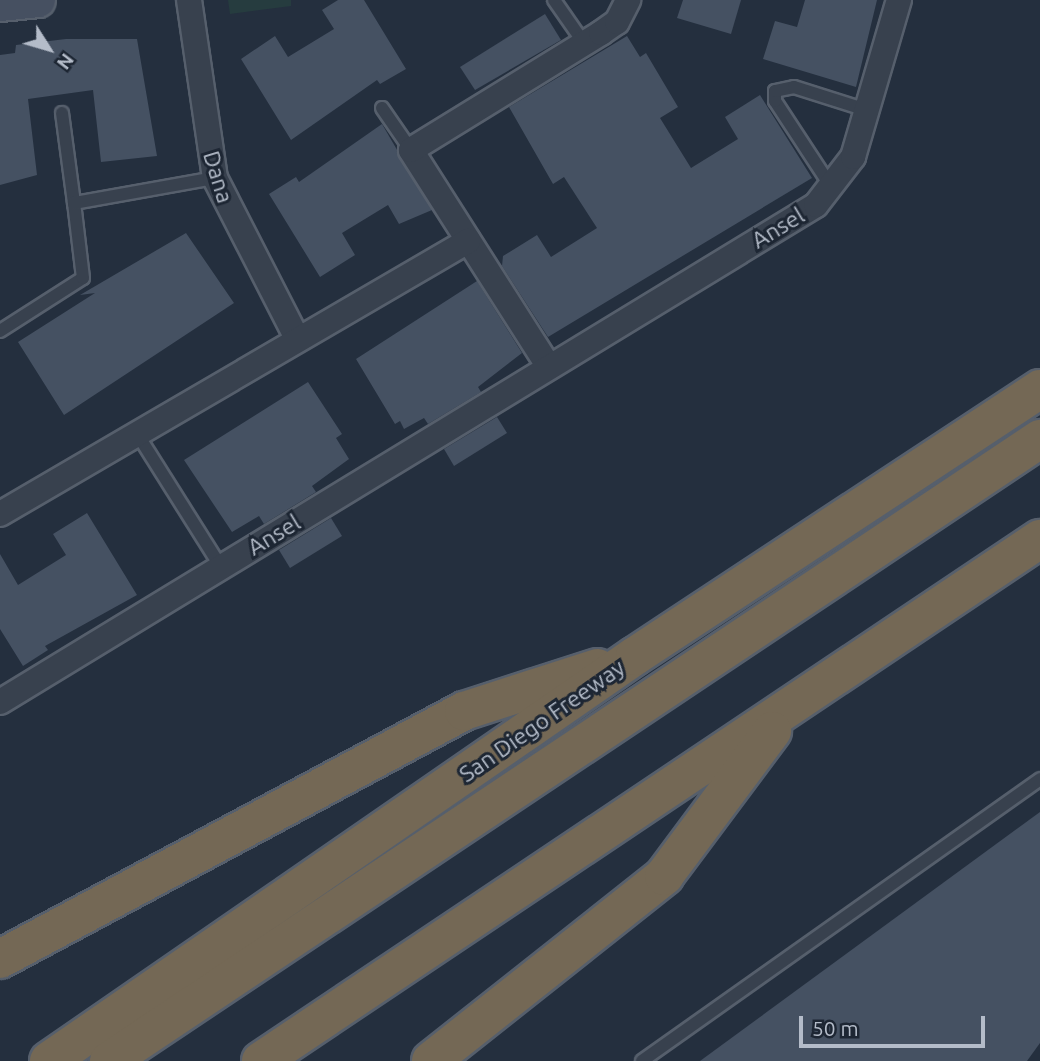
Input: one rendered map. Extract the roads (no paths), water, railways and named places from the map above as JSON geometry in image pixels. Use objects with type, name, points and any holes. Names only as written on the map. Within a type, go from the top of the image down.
[{"type":"highway","name":"San Diego Freeway","points":[[49,1061],[635,656],[1040,388]]},
{"type":"highway","points":[[109,1061],[1040,439]]},
{"type":"highway","points":[[261,1061],[1040,539]]},
{"type":"highway","points":[[0,959],[464,711],[635,656]]},
{"type":"highway","points":[[431,1061],[664,876],[788,709]]},
{"type":"street","points":[[0,5],[38,0]]},
{"type":"street","name":"Dana","points":[[189,0],[215,178],[297,338]]},
{"type":"street","points":[[549,367],[411,150],[617,22],[628,0]]},
{"type":"street","name":"Ansel","points":[[0,702],[549,367],[832,189],[853,157],[899,0]]},
{"type":"street","points":[[0,514],[297,338],[468,241]]},
{"type":"lane","points":[[554,0],[584,43]]},
{"type":"lane","points":[[832,189],[775,101],[775,91],[794,87],[867,110]]},
{"type":"lane","points":[[382,108],[411,150]]},
{"type":"lane","points":[[0,331],[83,278],[62,113]]},
{"type":"lane","points":[[74,203],[215,178]]},
{"type":"lane","points":[[136,432],[221,567]]},
{"type":"lane","points":[[642,1061],[1040,779]]}]
